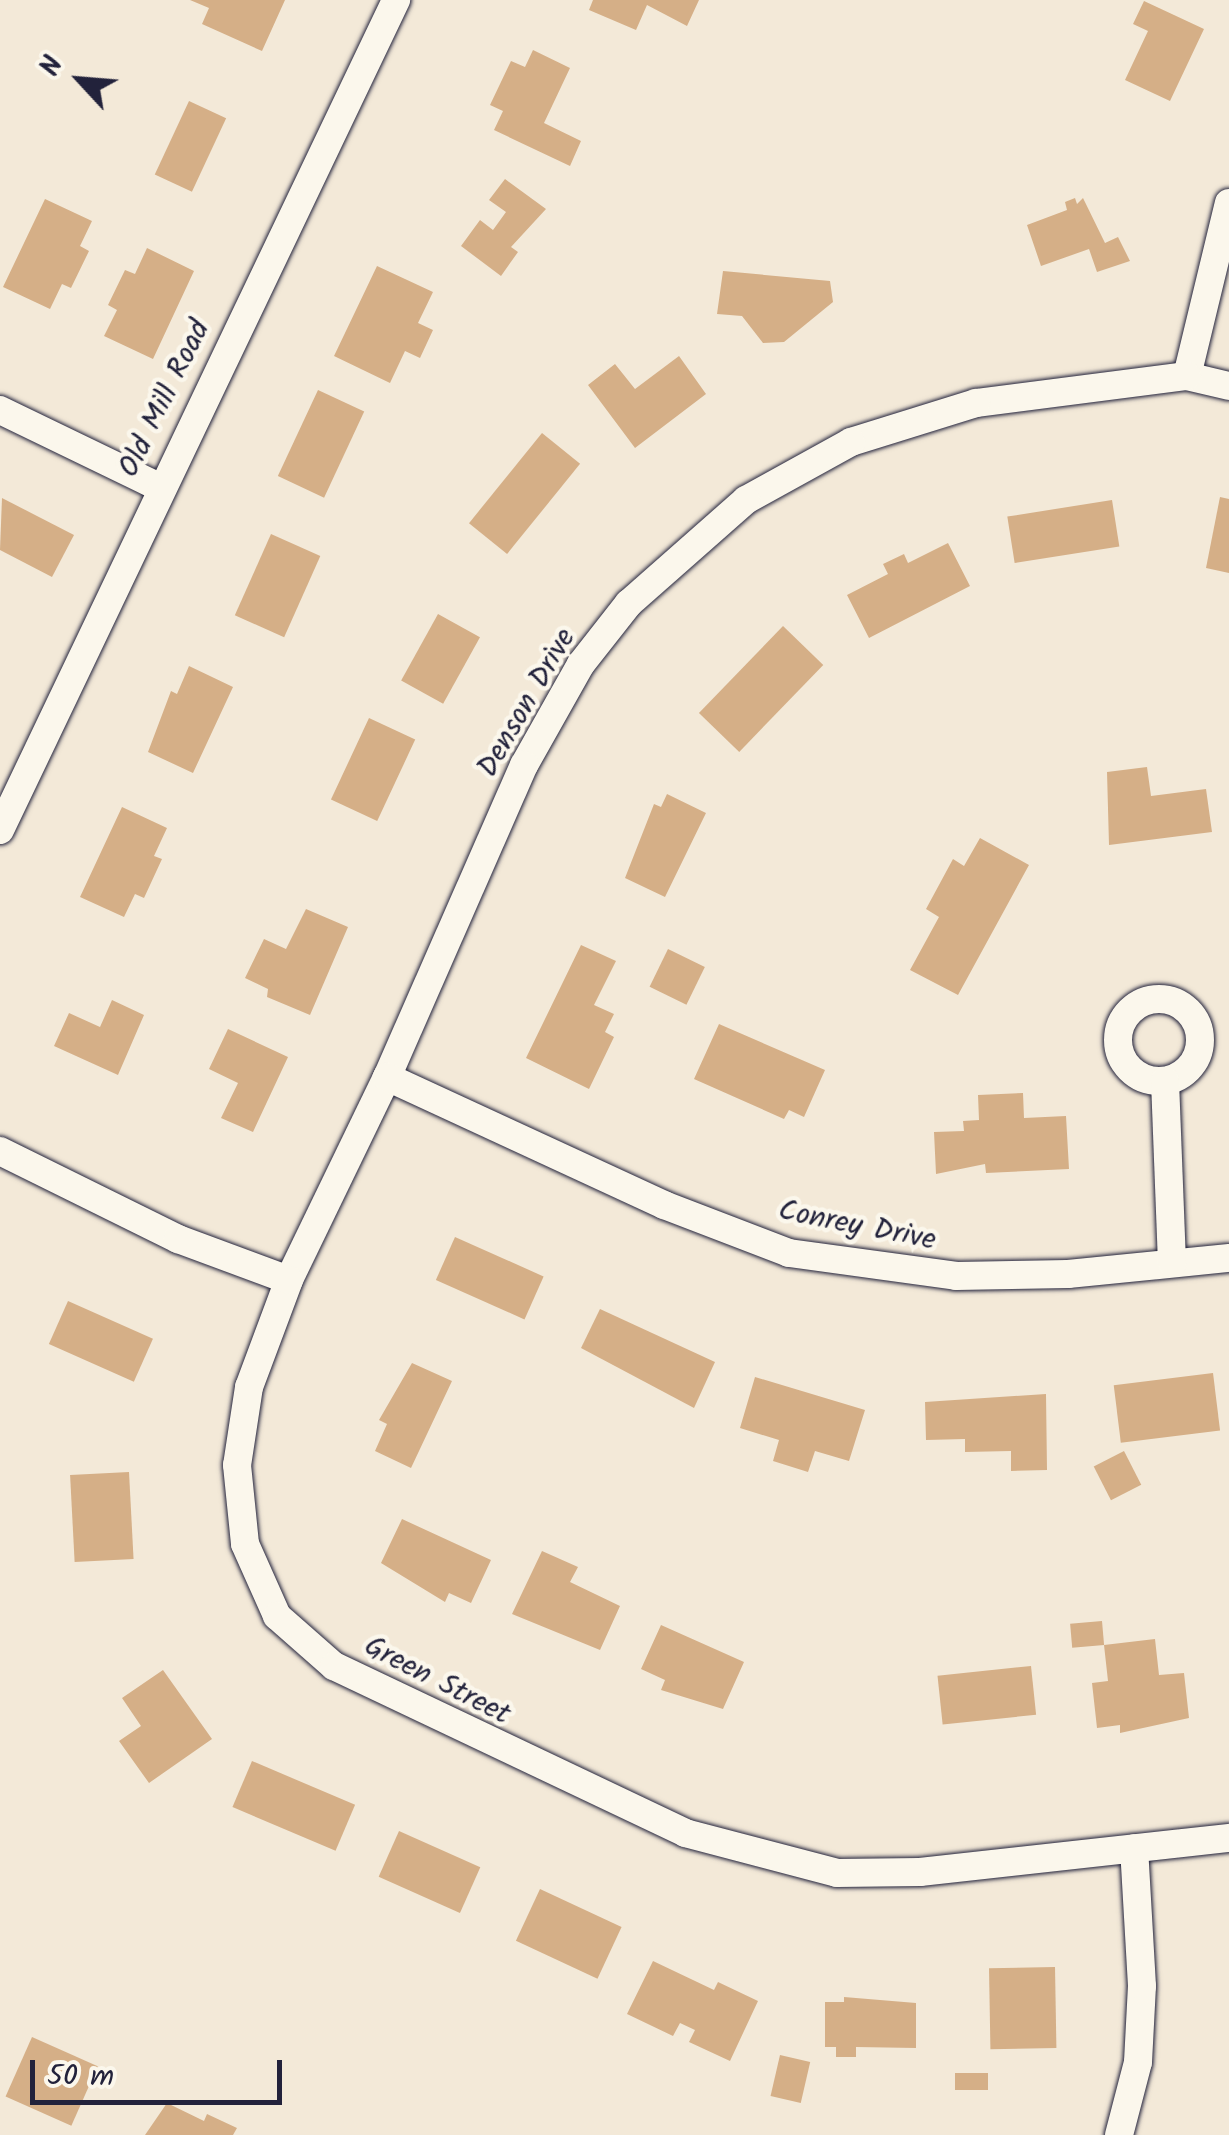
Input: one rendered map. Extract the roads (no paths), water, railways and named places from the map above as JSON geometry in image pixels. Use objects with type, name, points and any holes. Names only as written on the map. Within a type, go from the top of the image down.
[{"type":"street","name":"Old Mill Road","points":[[0,830],[159,486],[396,0]]},
{"type":"street","points":[[1187,376],[1229,203]]},
{"type":"street","name":"Denson Drive","points":[[288,1280],[388,1077],[552,714],[581,664],[629,603],[686,548],[746,500],[851,442],[931,414],[1187,376],[1229,386]]},
{"type":"street","points":[[0,410],[159,486]]},
{"type":"street","name":"Conrey Drive","points":[[388,1077],[664,1205],[789,1252],[956,1276],[1229,1258]]},
{"type":"street","points":[[1165,1081],[1172,1263]]},
{"type":"street","points":[[0,1151],[178,1238],[288,1280]]},
{"type":"street","name":"Green Street","points":[[288,1280],[249,1387],[237,1464],[245,1544],[277,1616],[334,1666],[686,1833],[818,1869],[920,1872],[1229,1838]]},
{"type":"street","points":[[1119,2135],[1138,2062],[1141,2005],[1134,1848]]}]
